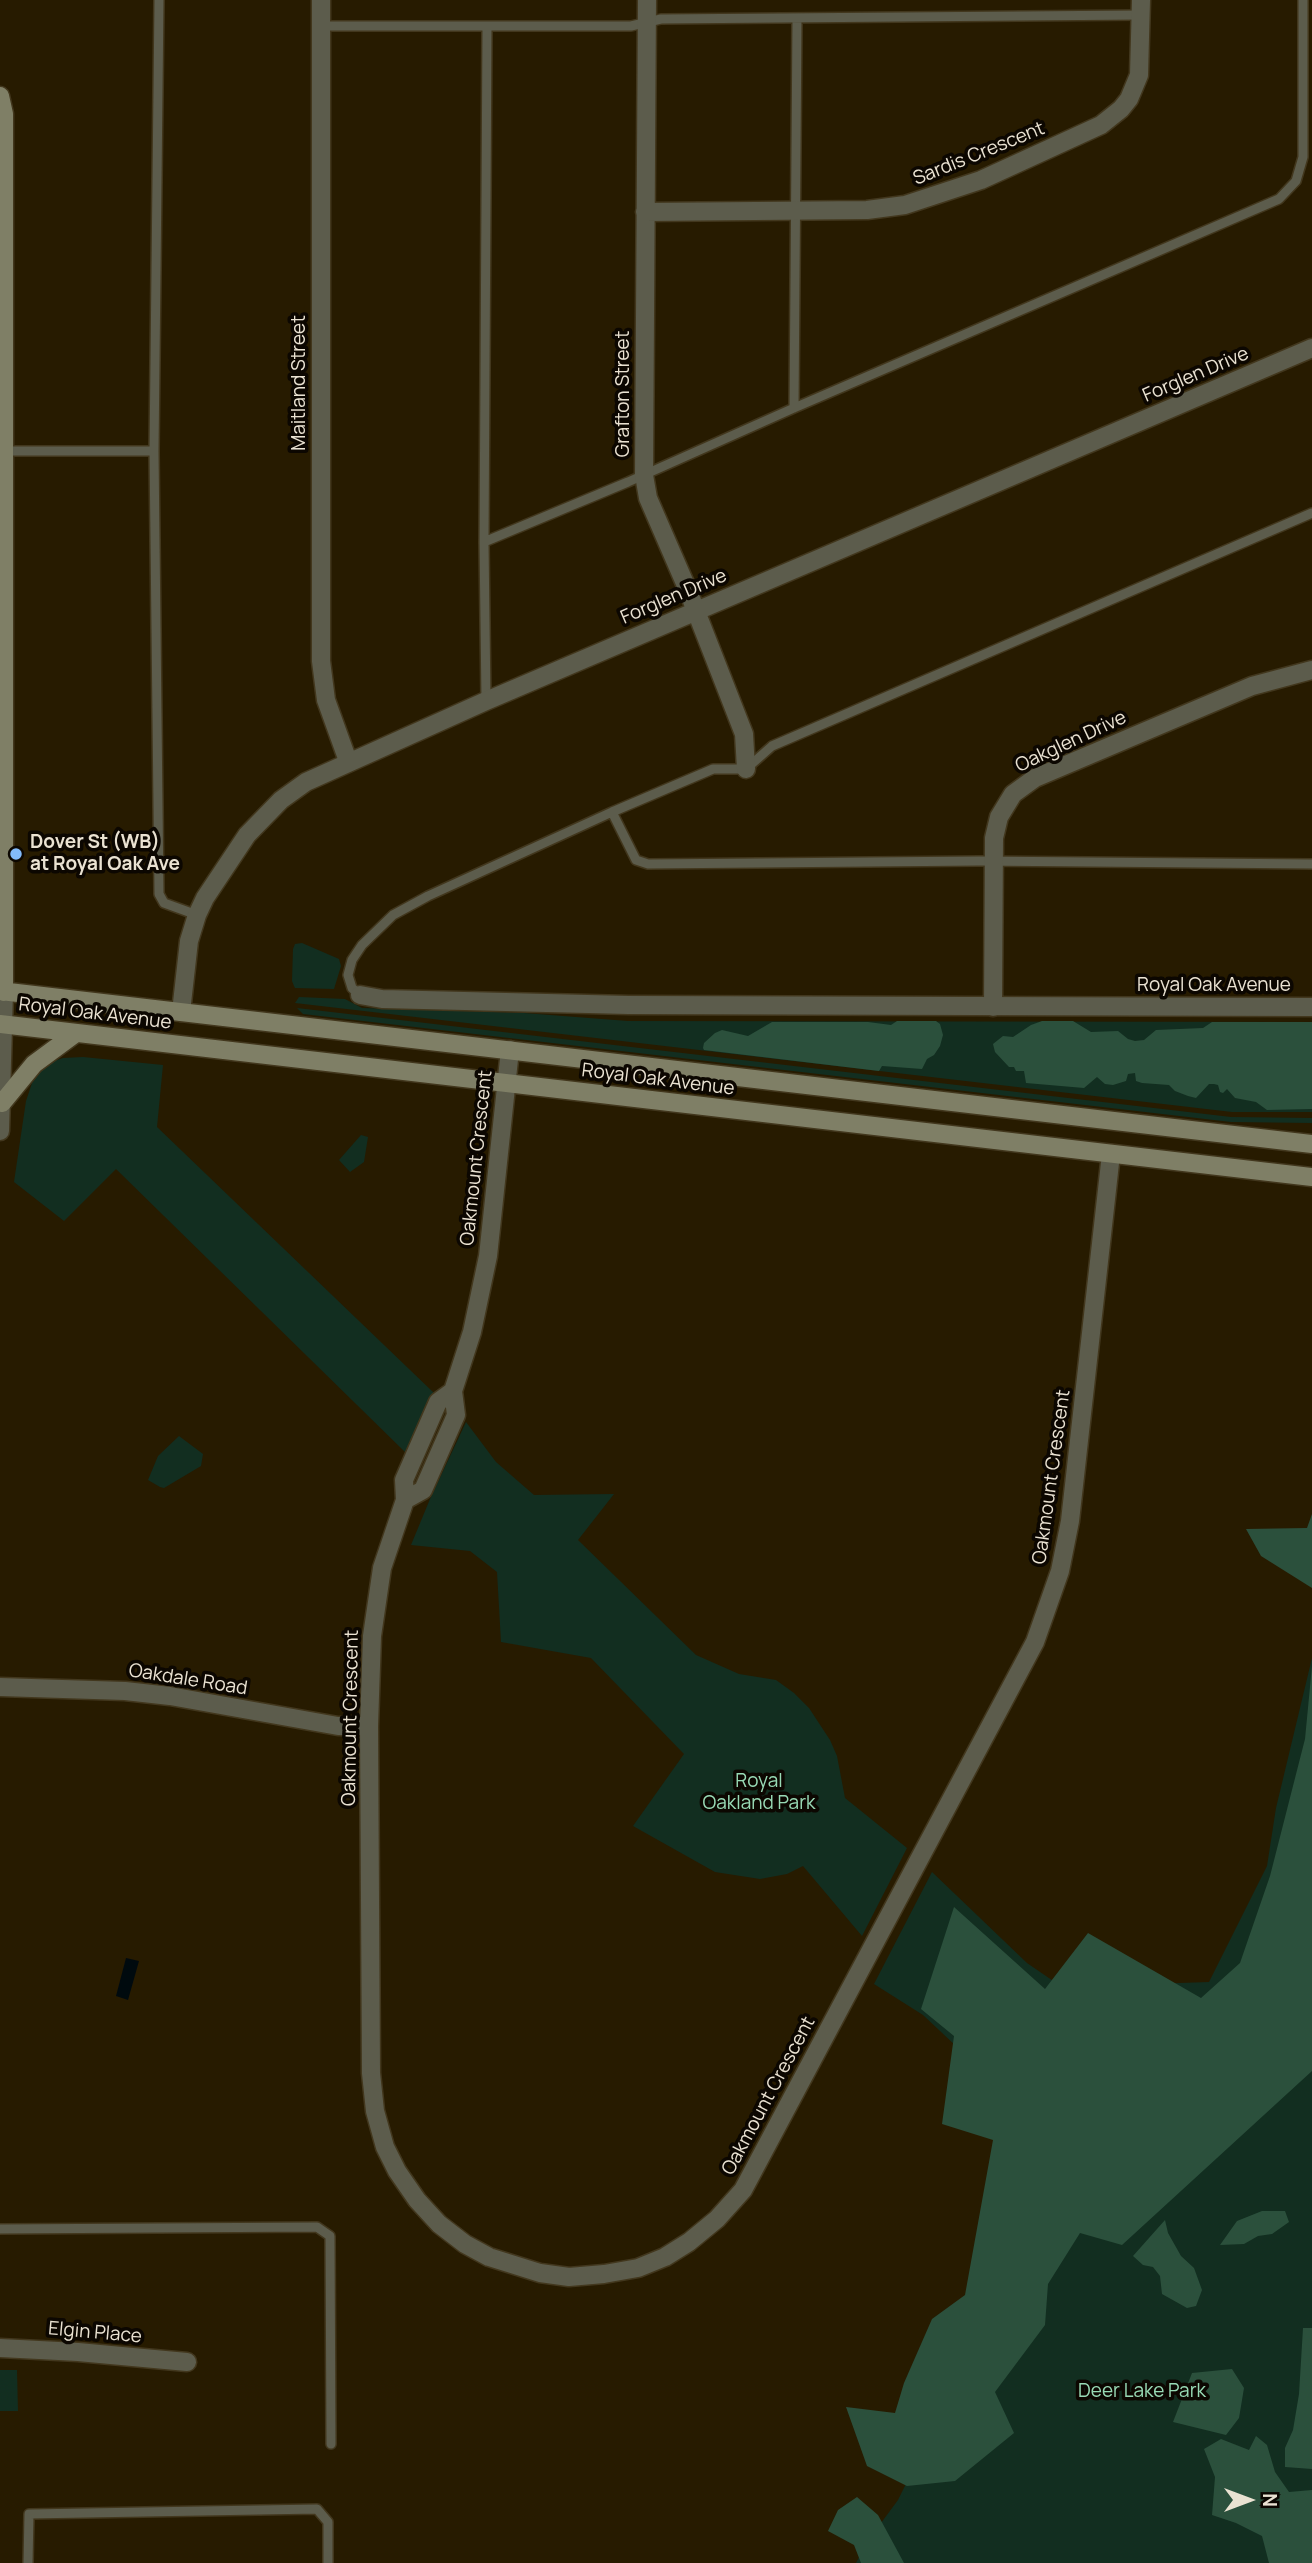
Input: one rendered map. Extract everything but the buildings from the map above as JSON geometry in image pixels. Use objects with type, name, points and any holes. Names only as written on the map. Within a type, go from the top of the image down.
[{"type":"main road","points":[[0,96],[4,114],[2,991]]},
{"type":"main road","name":"Royal Oak Avenue","points":[[2,991],[1312,1144]]},
{"type":"main road","name":"Royal Oak Avenue","points":[[2,1024],[1312,1177]]},
{"type":"main road","points":[[2,1103],[34,1064],[76,1033]]},
{"type":"street","name":"Maitland Street","points":[[321,0],[322,671],[326,700],[348,761]]},
{"type":"street","name":"Grafton Street","points":[[647,0],[644,475],[648,498],[696,610],[744,734],[746,769]]},
{"type":"street","name":"Sardis Crescent","points":[[645,212],[867,210],[905,205],[981,180],[1101,125],[1121,109],[1134,89],[1141,61],[1141,8]]},
{"type":"street","name":"Forglen Drive","points":[[181,1013],[189,941],[197,915],[225,866],[261,820],[306,782],[348,761],[696,610],[1312,348]]},
{"type":"street","name":"Oakglen Drive","points":[[993,1007],[994,838],[1005,804],[1023,785],[1252,686],[1312,670]]},
{"type":"street","points":[[0,1131],[2,991]]},
{"type":"street","name":"Royal Oak Avenue","points":[[360,995],[382,999],[629,1005],[1312,1007]]},
{"type":"street","name":"Oakmount Crescent","points":[[510,1050],[488,1256],[472,1332],[453,1391],[438,1402],[404,1480],[405,1500],[390,1542],[377,1597],[372,1636],[369,1727],[371,2073],[375,2111],[385,2147],[397,2171],[417,2200],[439,2224],[464,2244],[508,2264],[540,2273],[569,2277],[604,2274],[638,2268],[665,2257],[717,2219],[751,2178],[1035,1642],[1048,1612],[1060,1571],[1070,1521],[1111,1154]]},
{"type":"street","name":"Oakdale Road","points":[[0,1687],[125,1691],[170,1696],[338,1726],[369,1727]]},
{"type":"street","name":"Elgin Place","points":[[0,2348],[187,2362]]},
{"type":"lane","points":[[159,0],[154,451],[159,894],[164,903],[197,915]]},
{"type":"lane","points":[[484,542],[1279,199],[1296,181],[1303,158],[1303,0]]},
{"type":"lane","points":[[321,26],[631,26],[661,19],[797,19],[1141,8]]},
{"type":"lane","points":[[794,408],[797,19]]},
{"type":"lane","points":[[486,27],[486,701]]},
{"type":"lane","points":[[4,451],[154,451]]},
{"type":"lane","points":[[360,995],[352,988],[348,975],[352,960],[377,929],[393,915],[428,895],[713,769],[746,769],[772,746],[1312,513]]},
{"type":"lane","points":[[612,812],[636,860],[648,863],[994,861],[1312,864]]},
{"type":"lane","points":[[0,2229],[317,2227],[330,2236],[331,2444]]},
{"type":"lane","points":[[28,2563],[29,2514],[317,2510],[328,2522],[327,2563]]},
{"type":"green space","points":[[302,943],[339,959],[341,966],[334,989],[295,988],[292,981],[293,949],[295,944]]},
{"type":"green space","points":[[299,997],[345,999],[362,1008],[524,1013],[628,1021],[1312,1022],[1312,1112],[1232,1112],[295,1003]]},
{"type":"green space","points":[[297,1008],[1231,1117],[1312,1118],[1312,1123],[1231,1122],[303,1014]]},
{"type":"green space","points":[[897,1021],[936,1021],[940,1024],[943,1035],[940,1046],[934,1055],[927,1059],[922,1069],[882,1066],[879,1071],[703,1048],[704,1043],[722,1030],[748,1036],[772,1022],[868,1022],[891,1025]]},
{"type":"green space","points":[[1042,1021],[1073,1021],[1091,1032],[1118,1031],[1135,1041],[1144,1040],[1156,1030],[1203,1028],[1212,1022],[1312,1022],[1312,1109],[1267,1110],[1256,1102],[1235,1098],[1227,1089],[1223,1093],[1220,1092],[1218,1085],[1214,1084],[1209,1084],[1196,1098],[1175,1091],[1169,1085],[1136,1081],[1135,1073],[1128,1074],[1126,1081],[1113,1085],[1105,1084],[1097,1077],[1084,1088],[1026,1083],[1024,1071],[1009,1067],[995,1052],[993,1044],[1003,1036],[1013,1037]]},
{"type":"green space","points":[[83,1057],[163,1065],[157,1127],[434,1393],[405,1452],[116,1169],[64,1221],[14,1182],[26,1101],[32,1083],[42,1070],[54,1061]]},
{"type":"green space","points":[[361,1135],[368,1137],[364,1162],[350,1172],[339,1160]]},
{"type":"green space","name":"Royal Oakland Park","points":[[466,1422],[496,1462],[534,1495],[614,1494],[578,1540],[696,1655],[739,1674],[776,1680],[809,1708],[837,1756],[845,1798],[907,1848],[862,1936],[803,1866],[787,1874],[760,1879],[715,1872],[633,1826],[684,1754],[591,1658],[501,1642],[497,1572],[470,1551],[411,1545]]},
{"type":"green space","points":[[179,1436],[203,1454],[201,1466],[164,1488],[160,1487],[148,1480],[158,1456]]},
{"type":"green space","points":[[1312,1514],[1312,1588],[1261,1556],[1246,1529],[1307,1528]]},
{"type":"green space","name":"Deer Lake Park","points":[[1312,1658],[1312,2563],[856,2563],[867,2542],[898,2500],[997,2300],[1067,2176],[956,2046],[923,2015],[874,1984],[932,1872],[1027,1963],[1062,1987],[1209,1982],[1267,1866],[1276,1808]]},
{"type":"green space","points":[[1312,1666],[1312,2071],[1122,2245],[1080,2233],[1048,2284],[1045,2325],[995,2392],[1014,2433],[955,2481],[907,2486],[867,2466],[846,2407],[895,2413],[904,2383],[932,2319],[965,2295],[993,2140],[942,2124],[954,2036],[921,2009],[954,1907],[1045,1989],[1088,1933],[1201,1998],[1240,1963],[1270,1876],[1305,1739]]},
{"type":"green space","points":[[1262,2211],[1285,2211],[1289,2222],[1272,2234],[1258,2236],[1244,2244],[1220,2245],[1237,2221]]},
{"type":"green space","points":[[1165,2220],[1168,2233],[1181,2256],[1194,2268],[1202,2290],[1196,2306],[1187,2308],[1162,2294],[1160,2276],[1153,2267],[1143,2265],[1133,2256]]},
{"type":"green space","points":[[1303,2328],[1312,2328],[1312,2469],[1285,2467],[1285,2448],[1293,2430],[1299,2394]]},
{"type":"green space","points":[[1232,2369],[1244,2388],[1239,2418],[1226,2435],[1173,2422],[1192,2373]]},
{"type":"green space","points":[[0,2370],[17,2370],[18,2411],[0,2411]]},
{"type":"green space","points":[[1256,2436],[1267,2445],[1275,2472],[1289,2492],[1312,2490],[1312,2563],[1269,2563],[1262,2536],[1212,2515],[1215,2477],[1204,2449],[1221,2439],[1249,2450]]},
{"type":"green space","points":[[857,2497],[878,2515],[904,2563],[861,2563],[854,2545],[828,2531],[838,2510]]},
{"type":"shaded area","points":[[126,1958],[139,1961],[128,2000],[116,1996]]},
{"type":"place","name":"Dover St (WB) at Royal Oak Ave","points":[[16,854]]}]
